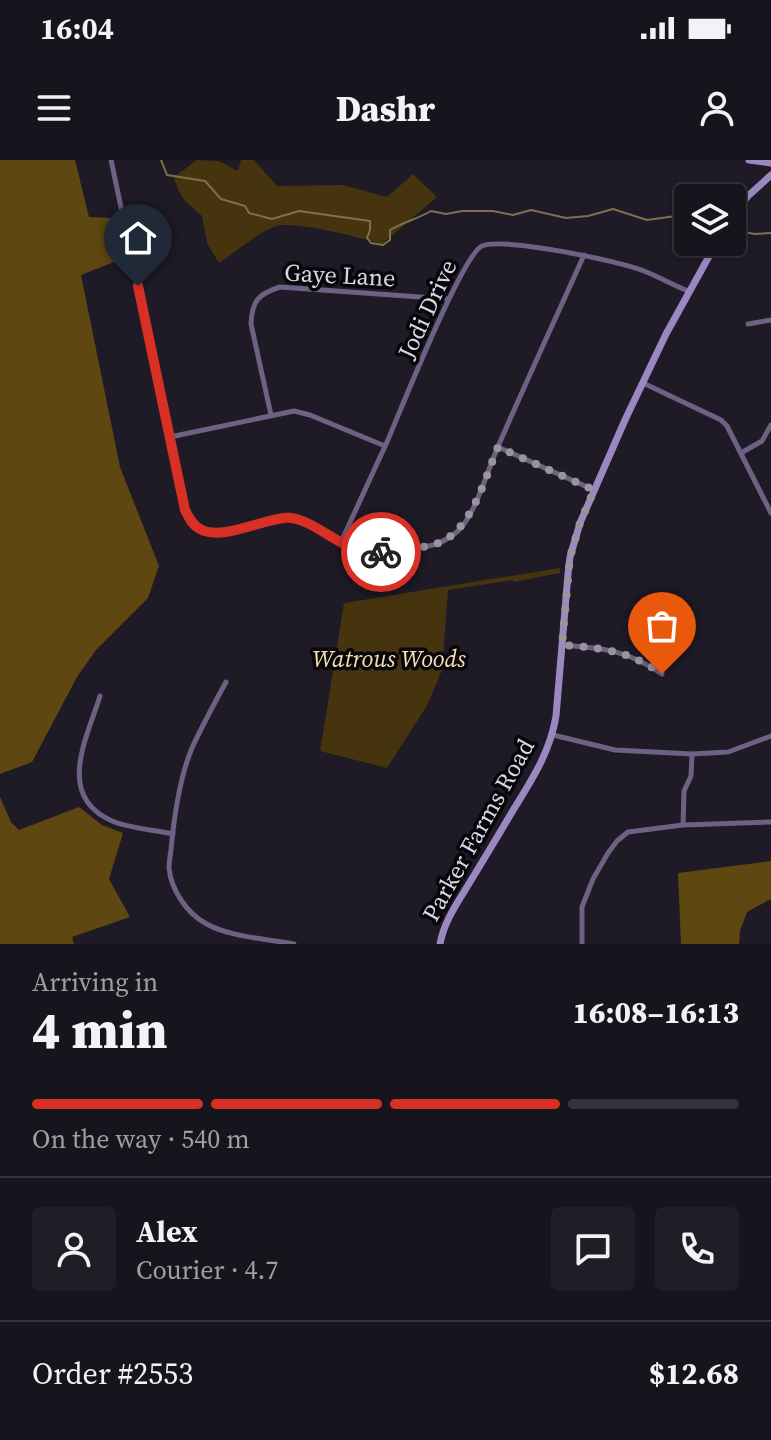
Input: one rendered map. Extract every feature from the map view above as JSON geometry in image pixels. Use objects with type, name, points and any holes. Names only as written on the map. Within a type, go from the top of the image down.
[{"type":"street","points":[[111,160],[185,510],[192,522],[212,534],[285,517],[298,519],[358,552],[373,554],[437,544],[449,538],[470,514],[584,255]]},
{"type":"street","points":[[749,160],[771,163]]},
{"type":"street","points":[[746,198],[771,175]]},
{"type":"street","name":"Jodi Drive","points":[[341,542],[449,299],[480,246],[492,243],[584,255],[643,270],[688,291]]},
{"type":"street","name":"Parker Farms Road","points":[[440,944],[453,909],[542,763],[553,735],[570,557],[580,523],[643,383],[709,256]]},
{"type":"street","name":"Gaye Lane","points":[[271,415],[251,324],[257,299],[266,292],[280,287],[449,299]]},
{"type":"street","points":[[748,324],[771,320]]},
{"type":"street","points":[[643,383],[721,420],[727,426],[771,513]]},
{"type":"street","points":[[170,437],[294,411],[385,446]]},
{"type":"street","points":[[741,453],[762,441],[771,425]]},
{"type":"street","points":[[498,447],[594,490]]},
{"type":"street","points":[[562,645],[627,654],[662,674]]},
{"type":"street","points":[[226,682],[191,751],[181,785],[169,868],[176,890],[198,918],[215,928],[266,941],[294,944]]},
{"type":"street","points":[[100,696],[79,763],[81,792],[90,806],[113,822],[173,834]]},
{"type":"street","points":[[553,735],[615,750],[692,754],[728,752],[771,736]]},
{"type":"street","points":[[683,825],[684,791],[691,776],[692,754]]},
{"type":"street","points":[[582,944],[582,907],[593,879],[608,853],[628,832],[683,825],[771,822]]},
{"type":"green space","points":[[197,160],[219,161],[238,171],[241,160],[254,160],[277,186],[343,185],[387,197],[413,174],[437,197],[382,244],[313,228],[277,226],[255,237],[219,263],[207,243],[202,216],[184,200],[174,177]]},
{"type":"green space","name":"Watrous Woods","points":[[560,568],[560,573],[448,590],[442,670],[428,704],[387,768],[320,751],[344,603]]},
{"type":"shaded area","points":[[0,160],[75,160],[89,217],[112,218],[124,258],[81,275],[120,467],[159,566],[148,598],[96,650],[77,677],[32,762],[0,774]]},
{"type":"shaded area","points":[[652,607],[666,609],[670,616],[670,628],[660,636],[651,636],[640,630],[642,617]]},
{"type":"shaded area","points":[[0,797],[11,822],[19,830],[79,807],[102,825],[123,833],[109,879],[130,917],[72,937],[74,944],[0,944]]},
{"type":"shaded area","points":[[771,861],[771,899],[747,912],[739,944],[681,944],[678,873]]},
{"type":"waterway","points":[[161,160],[167,175],[205,181],[221,199],[245,206],[249,213],[272,219],[299,211],[370,221],[367,238],[371,243],[383,245],[390,240],[390,230],[431,211],[446,214],[493,211],[513,215],[531,210],[566,218],[613,209],[647,220],[674,216]]},
{"type":"waterway","points":[[746,232],[771,233]]},
{"type":"way so far","points":[[381,552],[437,544],[459,530],[470,514],[498,447],[594,490],[570,557],[562,645],[627,654],[662,674]]},
{"type":"route","points":[[138,286],[185,510],[192,522],[212,534],[285,517],[298,519],[358,552],[381,552]]}]
